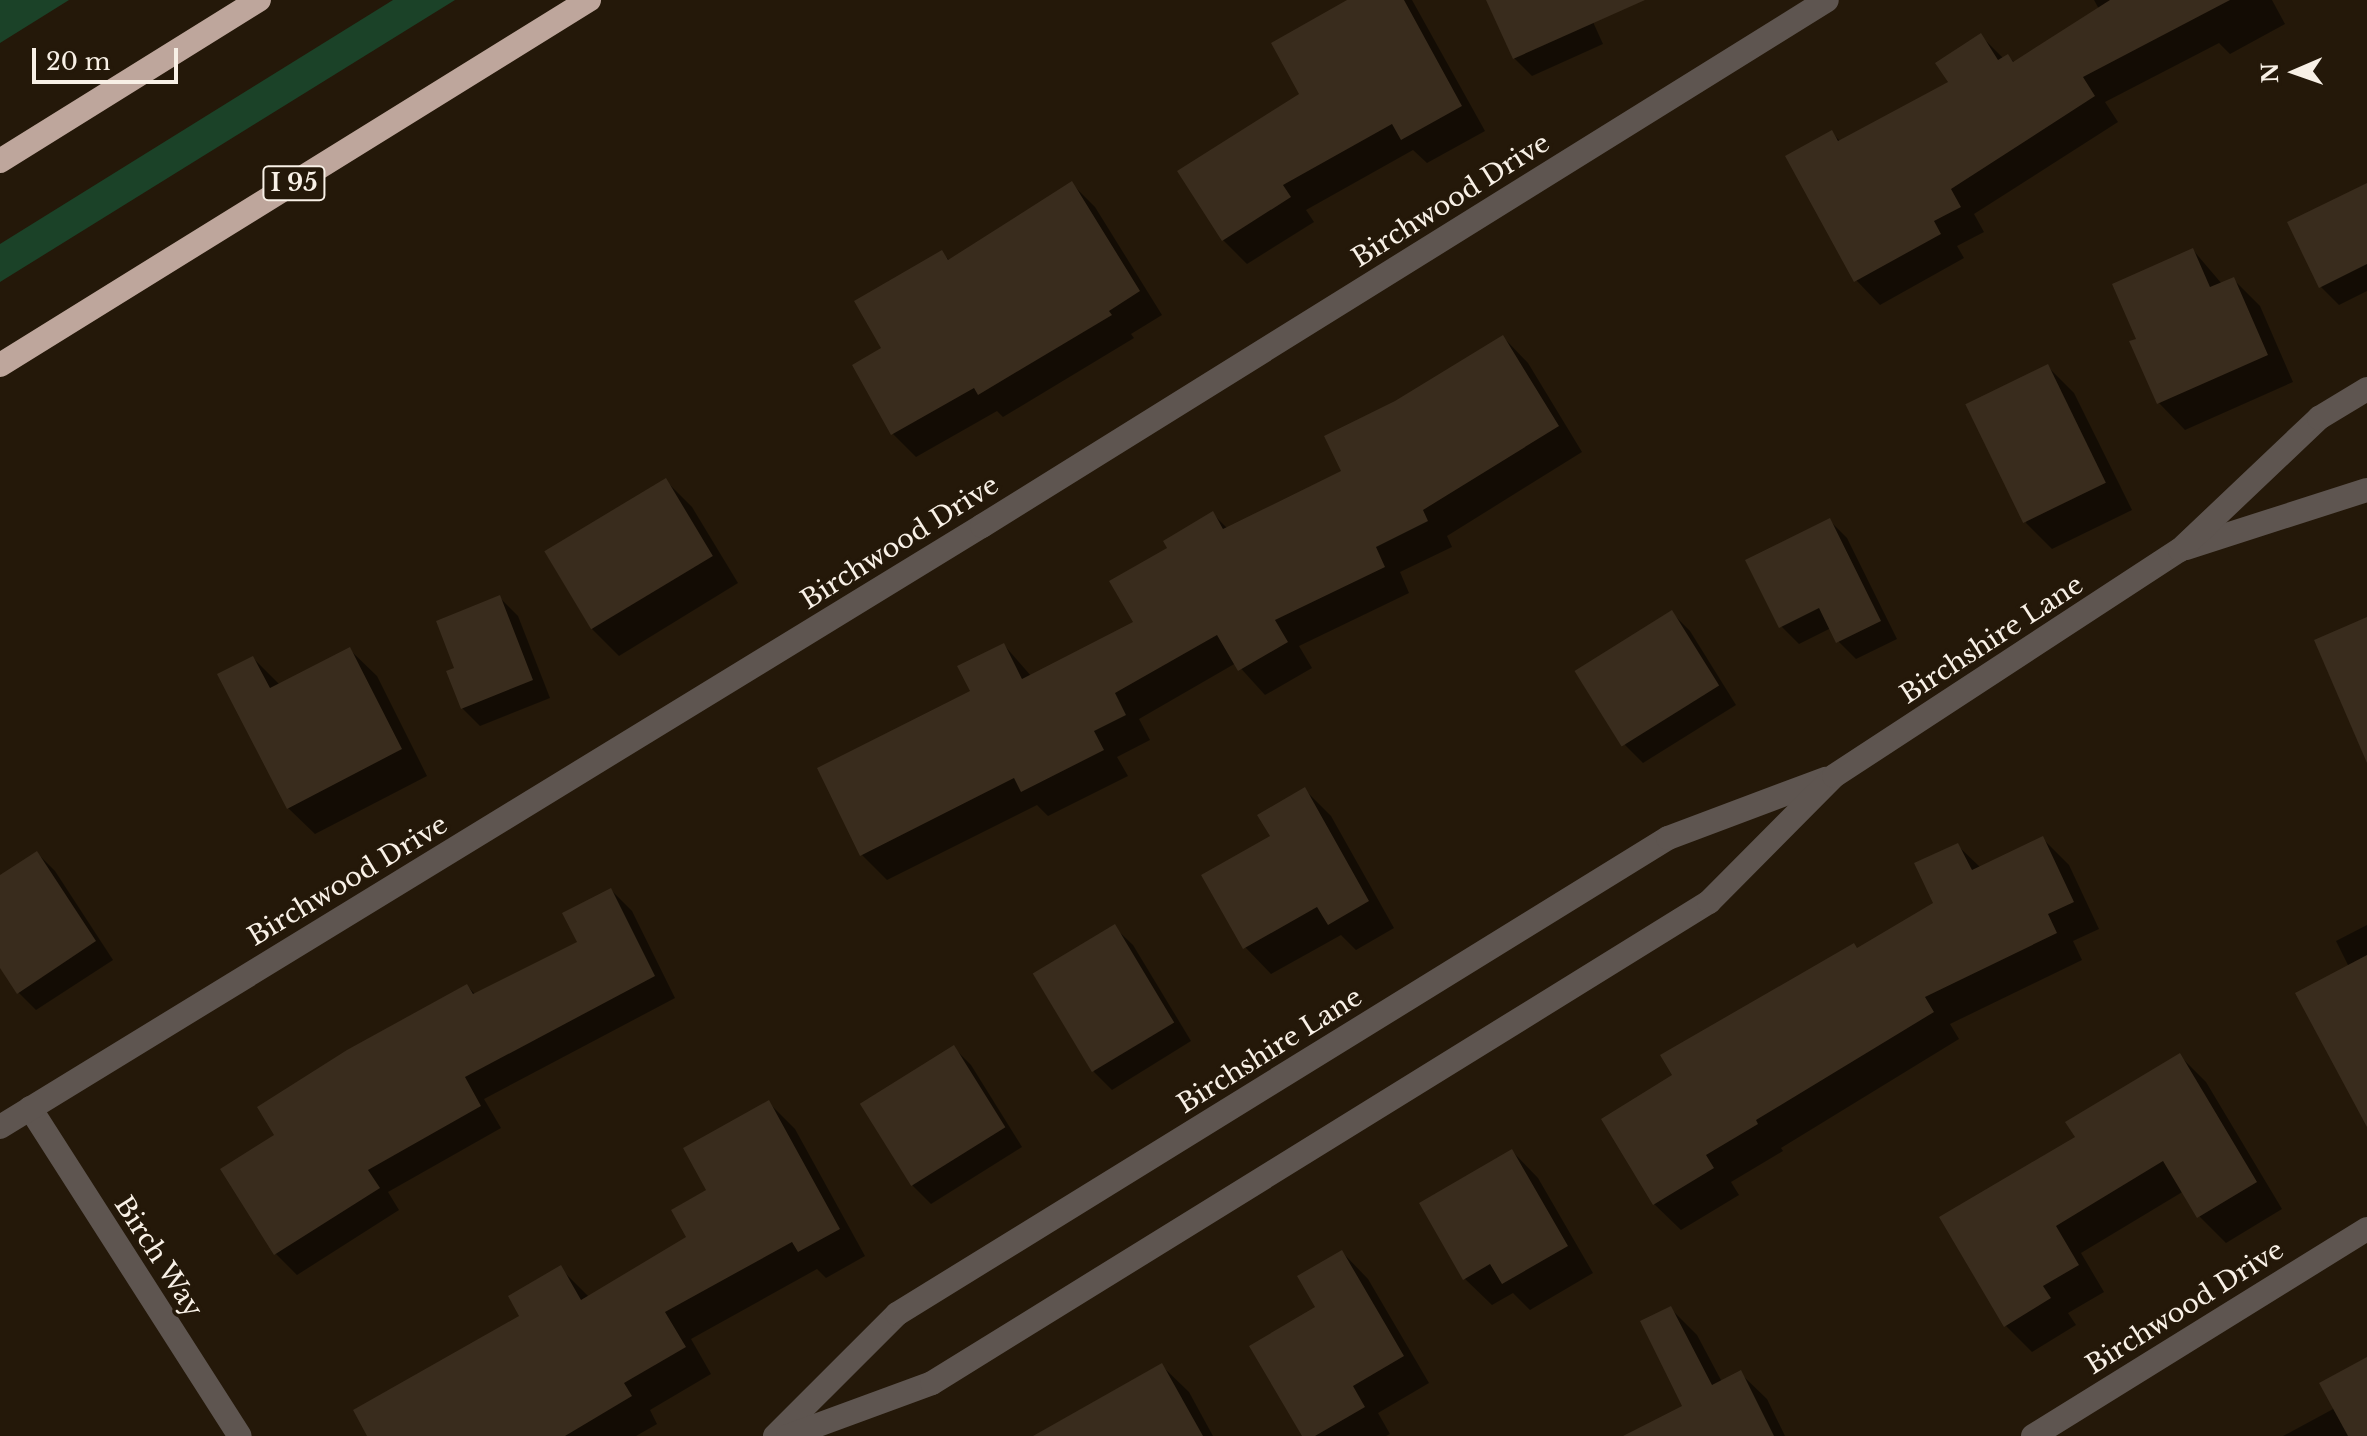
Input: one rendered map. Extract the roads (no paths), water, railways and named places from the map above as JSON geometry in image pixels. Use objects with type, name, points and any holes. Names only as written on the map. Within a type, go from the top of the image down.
[{"type":"highway","points":[[0,161],[259,0]]},
{"type":"highway","name":"I 95","points":[[0,365],[589,0]]},
{"type":"street","name":"Birchwood Drive","points":[[0,1127],[982,526],[1827,0]]},
{"type":"street","name":"Birchshire Lane","points":[[788,1436],[932,1383],[1709,902],[1834,776],[2180,550],[2319,418],[2367,389]]},
{"type":"street","name":"Birchshire Lane","points":[[2180,550],[2367,490]]},
{"type":"street","name":"Birchshire Lane","points":[[775,1436],[897,1314],[1668,838],[1834,776]]},
{"type":"street","name":"Birch Way","points":[[30,1108],[240,1436]]},
{"type":"street","name":"Birchwood Drive","points":[[2033,1436],[2367,1229]]}]
